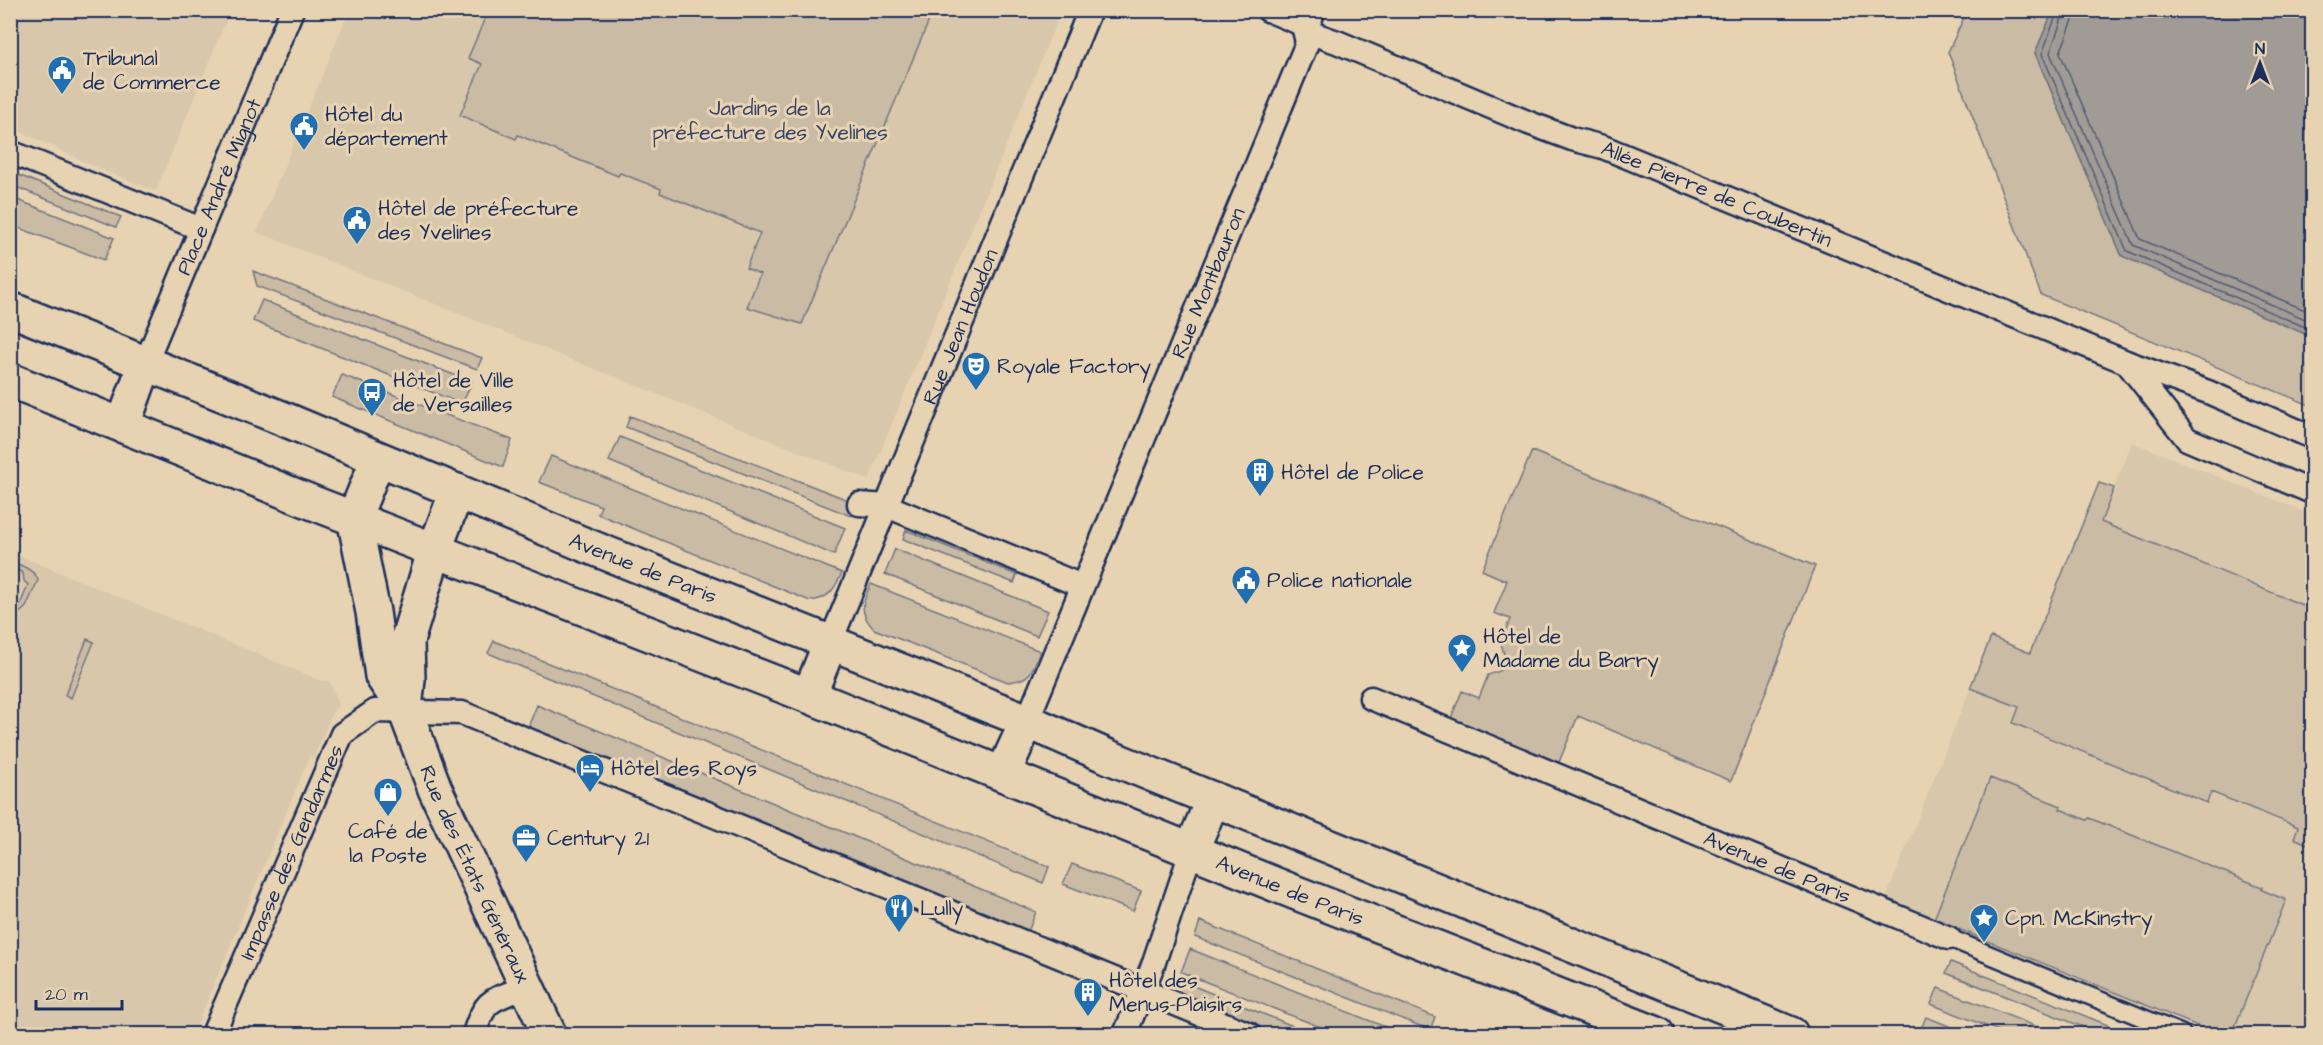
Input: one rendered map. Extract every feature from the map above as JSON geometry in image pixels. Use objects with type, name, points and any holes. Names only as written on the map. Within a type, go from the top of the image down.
[{"type":"main road","name":"Avenue de Paris","points":[[10,309],[273,414],[830,644],[1027,721],[1791,1035]]},
{"type":"main road","points":[[123,425],[145,364]]},
{"type":"main road","name":"Avenue de Paris","points":[[10,380],[1657,1035]]},
{"type":"main road","points":[[354,518],[378,459]]},
{"type":"main road","points":[[435,549],[457,491]]},
{"type":"main road","name":"Rue des États Généraux","points":[[354,518],[373,612],[382,676],[405,710],[435,789],[549,1035]]},
{"type":"main road","name":"Rue des États Généraux","points":[[405,710],[408,679],[406,641],[435,549]]},
{"type":"main road","points":[[809,696],[830,644]]},
{"type":"main road","points":[[1003,774],[1027,721]]},
{"type":"main road","name":"Avenue de Paris","points":[[1192,849],[1213,799]]},
{"type":"street","name":"Place André Mignot","points":[[145,364],[292,10]]},
{"type":"street","name":"Rue Jean Houdon","points":[[830,644],[1090,10]]},
{"type":"street","points":[[1268,10],[1302,24],[1305,33]]},
{"type":"street","name":"Rue Montbauron","points":[[1027,721],[1307,43],[1305,33],[1314,10]]},
{"type":"street","name":"Allée Pierre de Coubertin","points":[[1305,33],[1336,42],[1529,123],[1572,139],[1603,147],[2126,362],[2208,392],[2313,437]]},
{"type":"street","points":[[10,152],[201,230]]},
{"type":"street","name":"Allée Pierre de Coubertin","points":[[2126,362],[2187,439],[2313,492]]},
{"type":"street","points":[[859,504],[887,506],[1082,586]]},
{"type":"street","name":"Avenue de Paris","points":[[1371,698],[2182,1035]]},
{"type":"street","name":"Impasse des Gendarmes","points":[[213,1035],[342,734],[375,711],[405,710],[462,713],[1249,1035]]},
{"type":"street","points":[[1125,1035],[1143,991],[1192,849]]},
{"type":"street","points":[[474,1035],[481,1011],[495,999],[526,987]]},
{"type":"shaded area","points":[[11,10],[230,11],[156,191],[100,169],[11,127]]},
{"type":"shaded area","points":[[349,11],[1061,11],[869,480],[257,232]]},
{"type":"shaded area","points":[[2132,442],[2312,515],[2312,1034],[2217,1034],[1885,900],[1991,637],[2030,653],[2099,483],[2114,488]]},
{"type":"shaded area","points":[[10,552],[322,681],[329,681],[339,703],[338,707],[334,708],[314,758],[310,756],[193,1034],[11,1034]]},
{"type":"green space","name":"Jardins de la préfecture des Yvelines","points":[[488,10],[933,11],[802,324],[747,307],[760,274],[746,268],[760,233],[660,193],[661,189],[620,173],[618,176],[518,135],[516,139],[460,115],[482,64],[468,58]]},
{"type":"green space","points":[[1967,11],[2053,11],[2035,53],[2122,256],[2310,336],[2307,343],[2312,345],[2312,406],[2041,295],[1948,52]]},
{"type":"green space","points":[[11,172],[121,217],[116,227],[11,185]]},
{"type":"green space","points":[[10,197],[114,238],[104,260],[11,225]]},
{"type":"green space","points":[[253,271],[482,358],[477,369],[257,286]]},
{"type":"green space","points":[[262,300],[472,382],[462,404],[253,321]]},
{"type":"green space","points":[[342,375],[512,440],[503,467],[332,397]]},
{"type":"green space","points":[[630,416],[856,503],[851,516],[626,427]]},
{"type":"green space","points":[[620,437],[845,528],[834,555],[609,461]]},
{"type":"green space","points":[[1532,451],[1815,566],[1731,781],[1578,716],[1557,767],[1449,723],[1462,691],[1479,698],[1488,675],[1500,671],[1505,658],[1501,643],[1510,619],[1494,613],[1507,581],[1482,570]]},
{"type":"green space","points":[[551,456],[842,573],[830,593],[810,601],[598,514],[601,506],[539,482]]},
{"type":"green space","points":[[2099,483],[2114,488],[2101,522],[2312,609],[2312,846],[2294,838],[2298,827],[2211,792],[2207,803],[2013,723],[2019,707],[1970,688],[1991,637],[2030,653]]},
{"type":"green space","points":[[906,530],[1017,575],[1014,583],[903,539]]},
{"type":"green space","points":[[895,549],[1048,611],[1037,636],[885,574]]},
{"type":"green space","points":[[11,562],[31,571],[38,580],[26,607],[14,618],[11,617],[11,608],[13,604],[20,605],[28,585],[24,581],[23,573],[17,570],[11,576]]},
{"type":"green space","points":[[871,584],[1040,651],[1033,669],[1022,679],[1008,682],[874,629],[863,607]]},
{"type":"green space","points":[[87,639],[94,642],[71,698],[65,695]]},
{"type":"green space","points":[[494,641],[1049,867],[1043,883],[488,653]]},
{"type":"green space","points":[[537,705],[1036,912],[1027,934],[528,727]]},
{"type":"green space","points":[[1990,778],[2061,806],[2060,809],[2087,820],[2089,818],[2262,887],[2262,890],[2286,900],[2232,1034],[2217,1034],[1934,919]]},
{"type":"green space","points":[[1072,864],[1141,891],[1133,911],[1063,884]]},
{"type":"green space","points":[[1200,921],[1435,1017],[1430,1030],[1195,937]]},
{"type":"green space","points":[[1190,949],[1403,1034],[1338,1034],[1181,972]]},
{"type":"green space","points":[[1951,962],[2130,1034],[2101,1034],[1946,973]]},
{"type":"green space","points":[[1176,979],[1313,1034],[1272,1034],[1171,995]]},
{"type":"green space","points":[[1938,988],[2055,1034],[2006,1034],[1931,1004]]},
{"type":"green space","points":[[1926,1017],[1970,1034],[1929,1034],[1920,1031]]},
{"type":"water","points":[[2053,11],[2312,11],[2312,330],[2310,336],[2122,256],[2035,53]]},
{"type":"place","name":"Tribunal de Commerce","points":[[62,96]]},
{"type":"place","name":"Hôtel du département","points":[[304,152]]},
{"type":"place","name":"Hôtel de préfecture des Yvelines","points":[[357,246]]},
{"type":"place","name":"Royale Factory","points":[[976,392]]},
{"type":"place","name":"Hôtel de Ville de Versailles","points":[[372,418]]},
{"type":"place","name":"Hôtel de Police","points":[[1260,498]]},
{"type":"place","name":"Police nationale","points":[[1246,606]]},
{"type":"place","name":"Hôtel de Madame du Barry","points":[[1462,674]]},
{"type":"place","name":"Hôtel des Roys","points":[[590,794]]},
{"type":"place","name":"Café de la Poste","points":[[388,818]]},
{"type":"place","name":"Century 21","points":[[526,864]]},
{"type":"place","name":"Lully","points":[[899,934]]},
{"type":"place","name":"Cpn. McKinstry","points":[[1984,944]]},
{"type":"place","name":"Hôtel des Menus-Plaisirs","points":[[1088,1018]]}]
